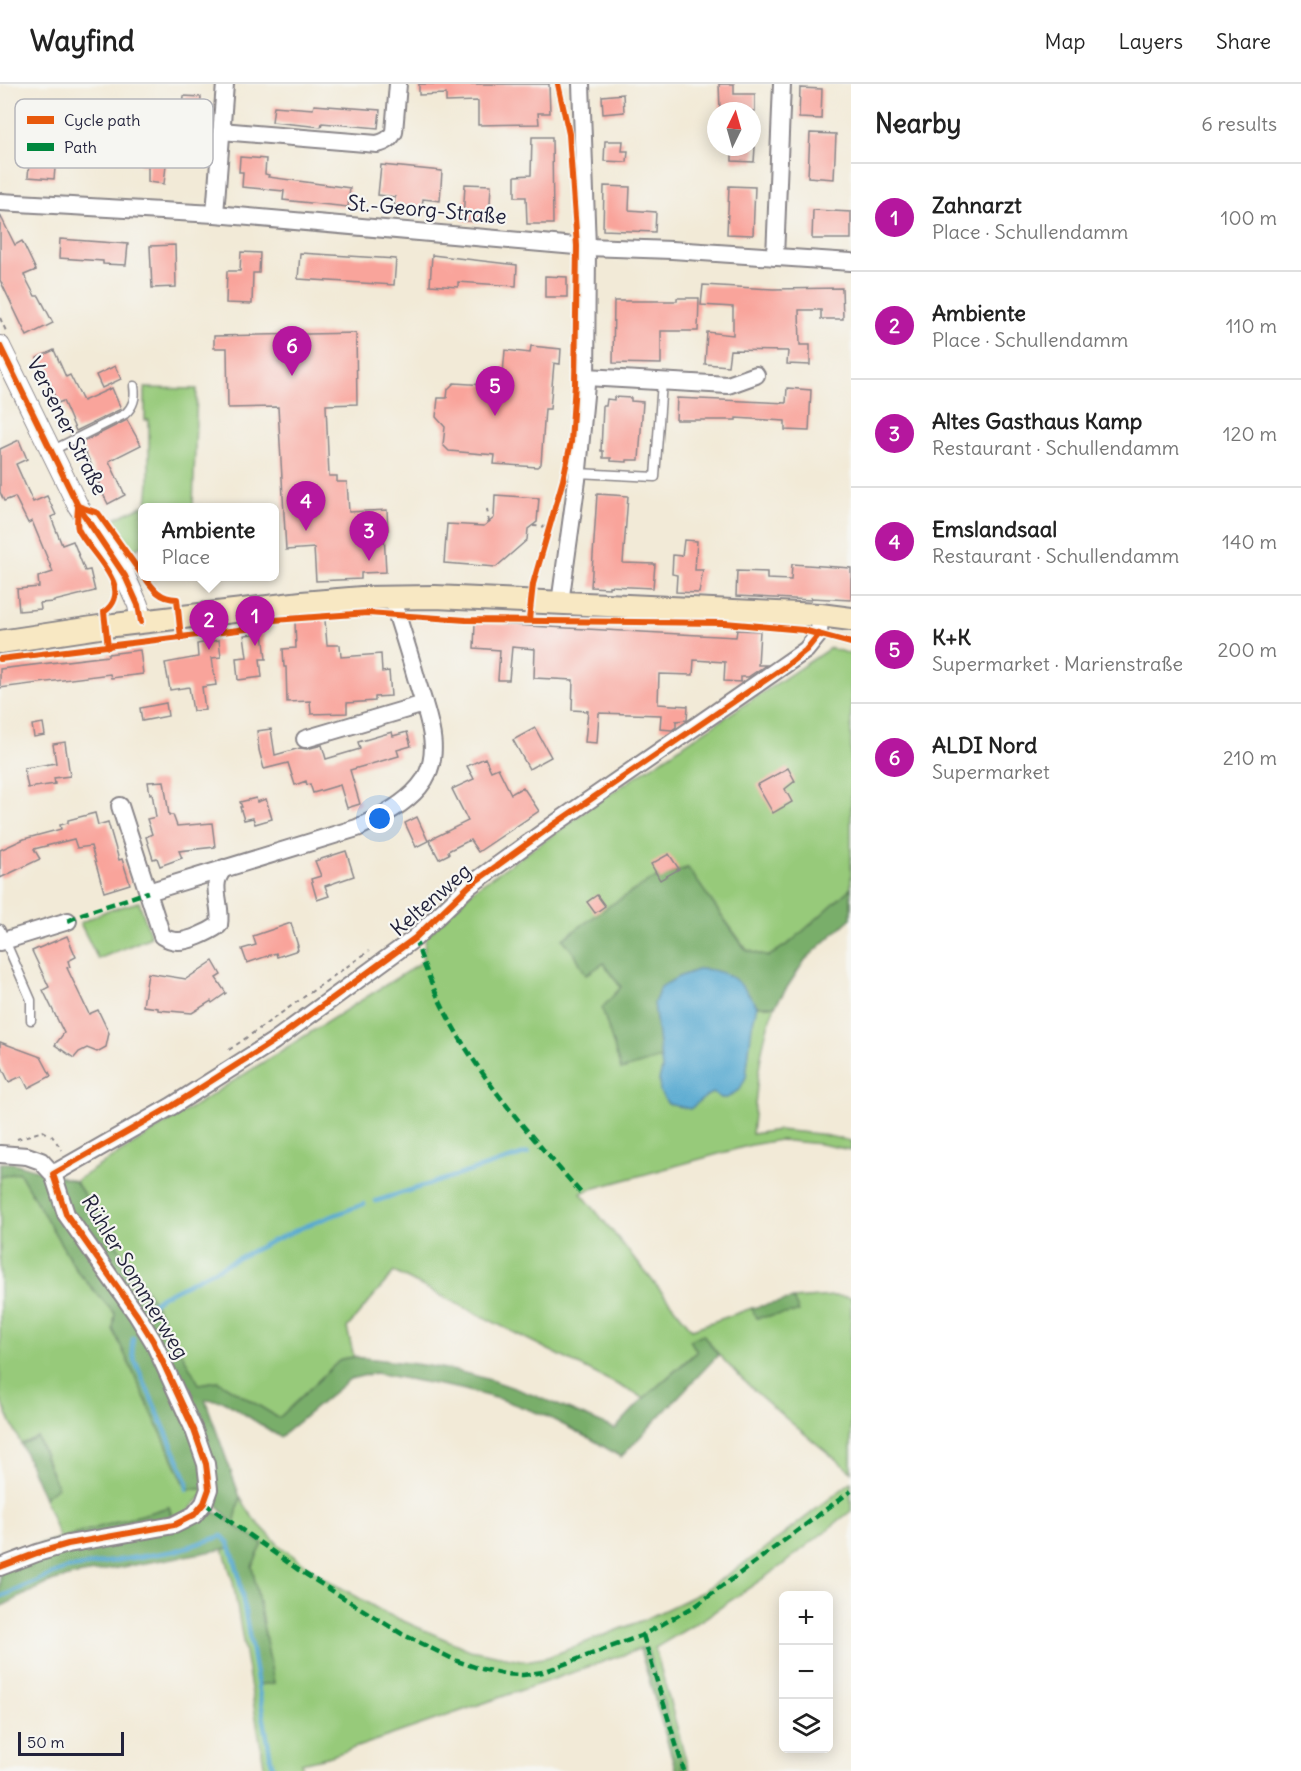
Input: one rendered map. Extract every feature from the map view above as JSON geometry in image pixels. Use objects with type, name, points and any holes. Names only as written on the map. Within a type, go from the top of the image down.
[{"type":"main road","points":[[0,642],[302,603],[395,598],[435,597],[820,615],[851,619]]},
{"type":"street","points":[[215,214],[225,84]]},
{"type":"street","points":[[221,131],[377,144],[385,142],[394,132],[398,84]]},
{"type":"street","points":[[560,603],[577,473],[586,377],[587,247],[581,84]]},
{"type":"street","points":[[775,257],[782,84]]},
{"type":"street","name":"St.-Georg-Straße","points":[[0,202],[215,214],[587,247],[672,250],[851,262]]},
{"type":"street","name":"Versener Straße","points":[[0,346],[78,506],[125,576],[138,605],[141,622]]},
{"type":"street","points":[[586,377],[728,385],[756,375]]},
{"type":"street","points":[[148,892],[357,828],[411,796],[421,785],[429,771],[433,755],[431,726],[397,615],[395,598]]},
{"type":"street","name":"Keltenweg","points":[[53,1174],[172,1106],[274,1041],[416,938],[469,886],[806,650],[819,634],[820,615]]},
{"type":"street","points":[[305,739],[424,704]]},
{"type":"street","points":[[120,806],[162,936],[179,942],[210,931],[219,925],[220,915],[216,888],[217,880],[224,868]]},
{"type":"street","points":[[2,937],[68,921]]},
{"type":"street","points":[[5,1147],[41,1161],[53,1174]]},
{"type":"street","name":"Rühler Sommerweg","points":[[0,1567],[68,1544],[174,1525],[194,1515],[204,1503],[209,1489],[206,1464],[194,1430],[153,1341],[66,1214],[53,1174]]},
{"type":"lane","points":[[577,473],[655,477],[662,382]]},
{"type":"lane","points":[[51,451],[125,414],[131,409],[136,397],[134,386]]},
{"type":"lane","points":[[2,937],[31,1000],[31,1020]]},
{"type":"path","points":[[487,509],[489,523]]},
{"type":"path","points":[[533,526],[549,527]]},
{"type":"path","points":[[146,581],[162,597],[177,599]]},
{"type":"path","points":[[230,1049],[370,950]]},
{"type":"path","points":[[5,1147],[43,1131],[52,1136],[71,1164]]},
{"type":"green space","points":[[145,388],[197,389],[193,503],[147,503],[149,420],[145,420]]},
{"type":"green space","points":[[138,508],[138,548],[130,553],[107,522]]},
{"type":"green space","points":[[830,648],[851,654],[851,888],[791,942],[768,957],[747,950],[687,868],[651,880],[563,939],[576,956],[586,975],[604,963],[621,988],[742,1015],[757,1006],[775,1006],[762,1053],[752,1134],[778,1130],[819,1134],[851,1141],[851,1150],[779,1140],[751,1145],[581,1193],[692,1329],[752,1308],[756,1318],[798,1312],[793,1299],[851,1297],[851,1472],[754,1390],[703,1335],[697,1351],[644,1398],[394,1272],[347,1328],[354,1357],[341,1359],[279,1418],[218,1381],[199,1384],[150,1296],[75,1181],[422,962],[426,937],[474,889],[596,803]]},
{"type":"green space","points":[[688,868],[746,950],[768,957],[791,942],[851,888],[851,918],[805,960],[775,1006],[757,1006],[752,999],[659,1038],[661,1058],[621,1070],[602,1008],[621,987],[604,963],[586,975],[576,956],[563,939],[651,880]]},
{"type":"green space","points":[[139,902],[151,937],[98,959],[80,923],[106,911]]},
{"type":"green space","points":[[0,1163],[13,1163],[75,1181],[150,1296],[199,1384],[218,1381],[279,1418],[341,1359],[354,1357],[423,1365],[473,1375],[522,1391],[615,1429],[644,1398],[697,1352],[690,1340],[703,1334],[718,1355],[621,1457],[546,1416],[503,1400],[461,1389],[375,1373],[350,1379],[280,1437],[224,1401],[205,1399],[240,1497],[234,1525],[263,1544],[252,1566],[274,1683],[258,1685],[238,1572],[230,1548],[72,1576],[48,1583],[0,1607],[0,1556],[2,1555],[169,1507],[174,1524],[194,1515],[216,1512],[231,1522],[218,1506],[214,1494],[209,1489],[187,1489],[113,1329],[115,1314],[77,1271],[19,1172],[0,1177]]},
{"type":"green space","points":[[19,1172],[77,1271],[115,1314],[113,1329],[187,1489],[209,1489],[174,1525],[169,1507],[60,1539],[44,1498],[57,1486],[38,1438],[21,1444],[0,1398],[0,1177]]},
{"type":"green space","points":[[793,1299],[799,1312],[756,1318],[752,1308]]},
{"type":"green space","points":[[37,1437],[57,1487],[44,1498],[21,1444]]},
{"type":"green space","points":[[851,1482],[851,1511],[781,1566],[705,1618],[655,1648],[689,1771],[684,1771],[647,1649],[640,1649],[331,1756],[301,1763],[303,1771],[265,1771],[233,1582],[223,1548],[231,1548],[238,1572],[258,1685],[274,1683],[252,1566],[263,1544],[234,1525],[240,1497],[253,1518],[280,1546],[324,1578],[385,1613],[470,1650],[526,1661],[548,1657],[646,1619],[700,1593],[761,1552]]},
{"type":"green space","points":[[647,1648],[684,1771],[676,1771],[640,1649]]},
{"type":"water","points":[[700,969],[719,972],[734,978],[757,1006],[752,1026],[746,1077],[740,1089],[727,1098],[721,1098],[714,1093],[708,1095],[690,1109],[668,1104],[660,1092],[659,1080],[662,1069],[654,1003],[661,987],[678,977]]},
{"type":"building","points":[[419,84],[549,84],[550,113],[538,113],[539,124],[478,125],[478,101],[446,102],[446,94],[419,95]]},
{"type":"building","points":[[719,84],[734,84],[734,94],[755,94],[755,102],[720,102]]},
{"type":"building","points":[[800,88],[822,89],[821,119],[799,118]]},
{"type":"building","points":[[623,94],[624,112],[603,114],[602,96]]},
{"type":"building","points":[[184,96],[201,97],[201,99],[184,99]]},
{"type":"building","points":[[314,105],[380,110],[378,128],[322,123],[321,127],[272,122],[274,106],[313,109]]},
{"type":"building","points":[[810,133],[836,134],[834,179],[808,177]]},
{"type":"building","points":[[532,137],[552,137],[553,224],[527,224],[526,197],[515,197],[515,176],[531,175]]},
{"type":"building","points":[[605,141],[623,141],[622,151],[628,151],[627,162],[604,161]]},
{"type":"building","points":[[732,156],[754,156],[754,162],[732,161]]},
{"type":"building","points":[[240,157],[266,159],[265,174],[269,175],[268,177],[350,188],[348,207],[283,200],[284,191],[242,187],[243,172],[239,172]]},
{"type":"building","points":[[381,165],[442,171],[440,201],[423,199],[422,208],[394,205],[395,197],[378,195]]},
{"type":"building","points":[[29,168],[55,168],[54,179],[28,177]]},
{"type":"building","points":[[148,168],[166,168],[164,184],[148,182]]},
{"type":"building","points":[[465,184],[491,185],[489,222],[463,221]]},
{"type":"building","points":[[604,186],[630,187],[629,210],[656,212],[655,232],[603,230]]},
{"type":"building","points":[[729,186],[755,187],[753,235],[727,234]]},
{"type":"building","points":[[813,210],[851,212],[851,239],[812,239]]},
{"type":"building","points":[[0,215],[15,245],[22,241],[36,270],[24,275],[35,296],[39,296],[53,323],[27,336],[0,280]]},
{"type":"building","points":[[60,239],[128,244],[126,265],[59,258]]},
{"type":"building","points":[[175,245],[176,287],[152,288],[150,246]]},
{"type":"building","points":[[241,252],[260,253],[259,273],[253,273],[252,304],[226,303],[227,271],[240,271]]},
{"type":"building","points":[[300,253],[396,259],[394,285],[298,279]]},
{"type":"building","points":[[432,255],[517,265],[516,286],[458,282],[458,287],[430,285]]},
{"type":"building","points":[[545,276],[567,277],[567,297],[545,297]]},
{"type":"building","points":[[703,285],[773,289],[842,288],[843,319],[821,319],[821,310],[799,310],[800,345],[810,345],[810,365],[787,364],[788,351],[730,350],[728,366],[705,364],[707,332],[733,335],[733,307],[701,305]]},
{"type":"building","points":[[677,298],[699,298],[698,331],[661,331],[661,364],[613,363],[614,301],[677,301]]},
{"type":"building","points":[[356,333],[357,404],[326,405],[329,476],[337,476],[337,482],[347,482],[349,512],[387,510],[388,533],[384,533],[386,572],[361,573],[361,579],[316,581],[314,548],[286,550],[278,407],[228,408],[227,348],[214,348],[214,336]]},
{"type":"building","points":[[531,346],[561,349],[560,364],[554,363],[550,409],[545,409],[541,464],[537,467],[494,464],[495,455],[449,451],[443,445],[445,427],[436,417],[438,398],[447,398],[448,389],[454,383],[502,386],[505,350],[530,353]]},
{"type":"building","points":[[54,350],[66,377],[70,375],[83,401],[112,388],[121,409],[76,431],[63,401],[58,403],[37,358]]},
{"type":"building","points":[[115,366],[121,379],[102,388],[96,375]]},
{"type":"building","points":[[787,388],[811,390],[809,431],[785,430],[785,421],[736,418],[736,420],[676,420],[677,398],[786,403]]},
{"type":"building","points":[[614,397],[631,398],[631,401],[643,402],[639,460],[627,460],[627,462],[603,458],[603,451],[601,451],[603,406],[606,406],[607,399],[614,400]]},
{"type":"building","points":[[127,420],[141,445],[109,461],[125,495],[108,504],[81,443]]},
{"type":"building","points":[[19,440],[27,459],[16,464],[33,502],[47,496],[56,515],[51,517],[62,545],[73,541],[85,571],[90,570],[95,591],[54,602],[40,603],[41,609],[19,611],[17,589],[39,587],[38,577],[53,572],[32,521],[28,523],[15,497],[4,501],[0,492],[0,449]]},
{"type":"building","points":[[597,494],[628,496],[623,563],[655,564],[653,588],[591,587]]},
{"type":"building","points":[[495,495],[539,498],[537,522],[528,529],[527,540],[496,567],[444,563],[447,524],[484,526],[494,518]]},
{"type":"building","points":[[684,540],[697,541],[695,570],[703,570],[699,593],[676,592],[677,575],[672,574],[673,555],[682,556]]},
{"type":"building","points":[[792,564],[851,568],[851,600],[736,596],[737,571],[767,572],[767,579],[791,580]]},
{"type":"building","points":[[325,620],[327,645],[340,645],[341,657],[381,654],[382,672],[389,671],[391,696],[375,697],[375,701],[347,703],[347,713],[311,714],[310,701],[287,702],[283,649],[296,648],[295,621]]},
{"type":"building","points":[[475,623],[736,637],[737,630],[760,631],[758,665],[766,665],[748,677],[741,677],[741,682],[724,681],[725,662],[694,660],[693,675],[659,674],[658,704],[688,706],[687,720],[676,721],[676,727],[672,730],[660,729],[661,715],[599,713],[597,743],[585,742],[588,711],[572,710],[573,680],[534,678],[535,649],[512,647],[509,680],[498,680],[500,650],[474,648]]},
{"type":"building","points":[[263,633],[266,659],[260,659],[262,677],[238,680],[236,658],[247,657],[244,635]]},
{"type":"building","points":[[219,640],[221,657],[212,658],[216,685],[202,687],[205,710],[193,711],[189,687],[170,690],[165,663],[198,657],[197,644]]},
{"type":"building","points":[[140,650],[143,674],[111,678],[110,674],[0,688],[0,669]]},
{"type":"building","points":[[166,703],[168,716],[142,721],[140,708]]},
{"type":"building","points":[[43,723],[45,735],[34,737],[32,725]]},
{"type":"building","points":[[535,728],[551,757],[529,769],[513,740]]},
{"type":"building","points":[[271,729],[275,755],[322,745],[326,759],[360,749],[358,742],[392,732],[393,736],[407,732],[411,746],[397,750],[399,756],[350,770],[360,804],[347,808],[340,785],[313,793],[310,784],[307,785],[306,781],[295,785],[288,763],[264,769],[257,731]]},
{"type":"building","points":[[65,742],[70,776],[54,778],[55,784],[28,788],[24,768],[56,763],[53,744]]},
{"type":"building","points":[[485,758],[491,771],[498,768],[511,794],[523,787],[539,811],[478,852],[470,840],[448,851],[449,854],[439,859],[429,840],[468,821],[452,789],[474,779],[467,766]]},
{"type":"building","points":[[788,768],[795,781],[785,789],[792,802],[773,813],[757,785]]},
{"type":"building","points":[[164,781],[169,815],[173,815],[177,826],[212,823],[215,847],[179,851],[182,858],[160,866],[157,858],[153,859],[146,837],[152,834],[147,819],[156,817],[148,782]]},
{"type":"building","points":[[256,798],[257,802],[266,799],[272,819],[255,824],[253,818],[244,820],[240,802]]},
{"type":"building","points":[[95,813],[98,825],[108,822],[119,860],[122,859],[130,884],[104,892],[91,846],[77,848],[74,839],[34,849],[40,859],[0,878],[0,850],[24,839],[61,829],[60,825],[68,823],[68,820]]},
{"type":"building","points":[[417,817],[428,841],[416,847],[405,823]]},
{"type":"building","points":[[346,851],[354,876],[325,886],[329,896],[317,900],[311,879],[321,876],[315,861]]},
{"type":"building","points":[[669,854],[679,869],[660,880],[651,864]]},
{"type":"building","points":[[597,895],[605,906],[595,913],[587,902]]},
{"type":"building","points":[[291,923],[298,950],[277,957],[276,953],[247,963],[242,949],[256,945],[253,936]]},
{"type":"building","points":[[67,936],[76,957],[68,961],[70,967],[67,968],[89,1014],[98,1010],[109,1033],[106,1047],[97,1052],[87,1048],[74,1058],[55,1045],[64,1033],[43,990],[49,987],[32,951]]},
{"type":"building","points":[[213,961],[221,975],[216,978],[226,993],[212,1003],[211,1001],[192,1013],[158,1010],[158,1008],[143,1006],[148,973],[186,979]]},
{"type":"building","points":[[0,1042],[41,1057],[51,1076],[28,1088],[22,1076],[9,1082],[0,1063]]},
{"type":"waterway","points":[[376,1201],[528,1153]]},
{"type":"waterway","points":[[147,1308],[161,1297],[268,1243],[364,1204]]},
{"type":"waterway","points":[[133,1338],[134,1359],[181,1466],[187,1481],[187,1489]]},
{"type":"waterway","points":[[0,1597],[65,1569],[175,1551],[222,1536],[230,1548],[238,1572],[273,1771]]},
{"type":"marked path","points":[[68,921],[82,914],[148,892]]},
{"type":"marked path","points":[[415,938],[428,976],[463,1044],[506,1105],[581,1193]]},
{"type":"marked path","points":[[204,1503],[297,1569],[402,1634],[457,1661],[504,1674],[523,1675],[543,1672],[643,1635],[697,1605],[851,1491]]},
{"type":"marked path","points":[[643,1635],[684,1771]]},
{"type":"cycle path","points":[[529,620],[533,584],[563,480],[571,442],[575,384],[577,246],[569,134],[558,84]]},
{"type":"cycle path","points":[[0,346],[78,506],[125,576],[138,605],[141,622]]},
{"type":"cycle path","points":[[78,506],[78,529],[108,571],[113,582],[115,593],[113,603],[104,612],[108,647]]},
{"type":"cycle path","points":[[78,506],[98,513],[138,569]]},
{"type":"cycle path","points":[[148,581],[161,595],[177,599],[181,638]]},
{"type":"cycle path","points":[[0,659],[263,627],[274,620],[368,613],[466,620],[725,623],[803,630],[851,643]]},
{"type":"cycle path","points":[[0,1567],[68,1544],[174,1525],[194,1515],[204,1503],[209,1489],[206,1464],[194,1430],[153,1341],[66,1214],[53,1174],[172,1106],[274,1041],[415,938],[469,886],[556,823],[786,666],[806,650],[819,634]]},
{"type":"place","name":"ALDI Nord","points":[[292,376]]},
{"type":"place","name":"K+K","points":[[495,416]]},
{"type":"place","name":"Emslandsaal","points":[[306,531]]},
{"type":"place","name":"Altes Gasthaus Kamp","points":[[369,561]]},
{"type":"place","name":"Zahnarzt","points":[[255,646]]},
{"type":"place","name":"Ambiente","points":[[209,650]]}]
